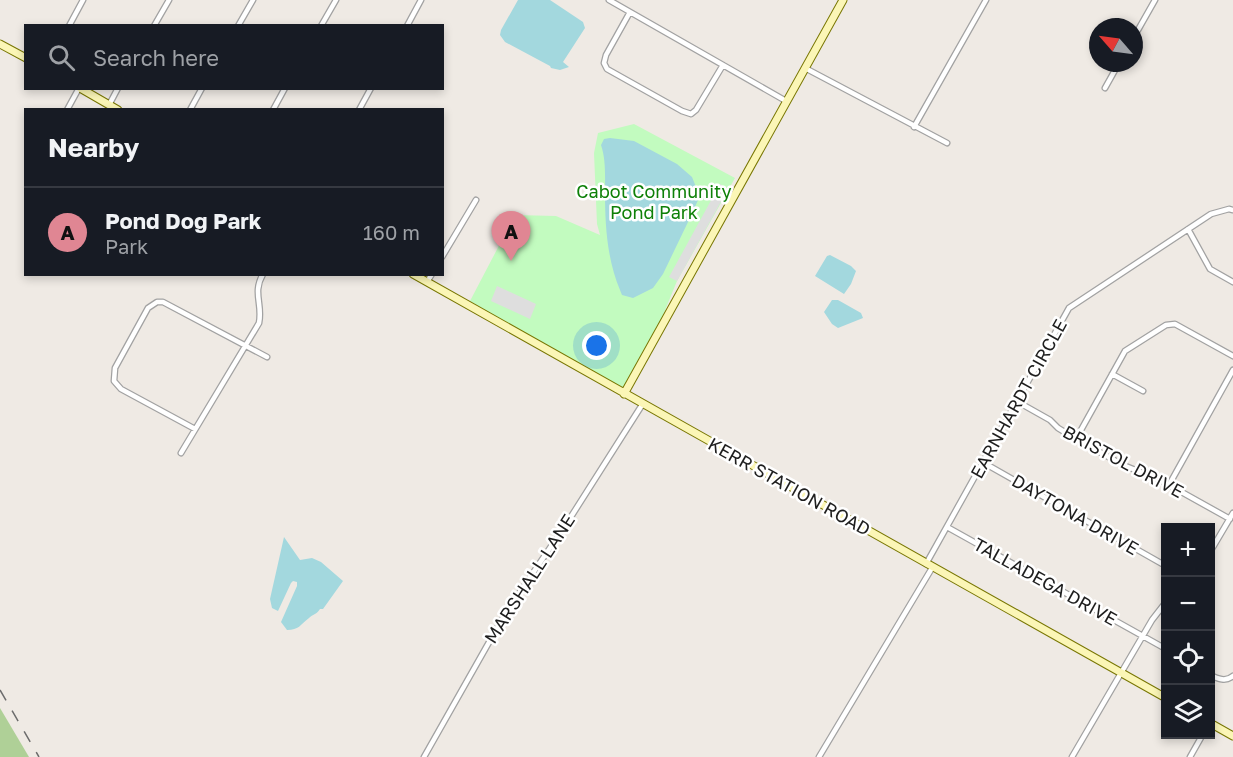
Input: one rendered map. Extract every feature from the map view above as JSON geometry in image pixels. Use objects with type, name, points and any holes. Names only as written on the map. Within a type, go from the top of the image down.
[{"type":"street","points":[[70,24],[83,0]]},
{"type":"street","points":[[155,24],[169,0]]},
{"type":"street","points":[[239,24],[253,0]]},
{"type":"street","points":[[322,24],[336,0]]},
{"type":"street","points":[[408,24],[421,0]]},
{"type":"street","points":[[609,0],[786,100]]},
{"type":"street","points":[[624,394],[843,0]]},
{"type":"street","points":[[914,127],[986,0]]},
{"type":"street","points":[[1143,21],[1155,0]]},
{"type":"street","points":[[630,12],[606,55],[604,63],[607,69],[691,114],[696,110],[723,65]]},
{"type":"street","points":[[0,44],[24,57]]},
{"type":"street","points":[[805,68],[947,143]]},
{"type":"street","points":[[1105,88],[1114,72]]},
{"type":"street","points":[[68,108],[78,90]]},
{"type":"street","points":[[83,90],[114,108]]},
{"type":"street","points":[[109,105],[117,90]]},
{"type":"street","points":[[191,108],[201,90]]},
{"type":"street","points":[[274,108],[284,90]]},
{"type":"street","points":[[360,108],[370,90]]},
{"type":"street","points":[[444,254],[476,200]]},
{"type":"street","name":"EARNHARDT CIRCLE","points":[[819,757],[929,566],[947,527],[1069,308],[1211,214],[1233,210]]},
{"type":"street","points":[[1188,229],[1210,269],[1233,282]]},
{"type":"street","points":[[180,453],[259,323],[260,308],[256,292],[262,276]]},
{"type":"street","name":"KERR STATION ROAD","points":[[417,276],[642,405],[1161,695]]},
{"type":"street","points":[[428,282],[431,276]]},
{"type":"street","points":[[195,429],[121,389],[114,381],[114,368],[148,308],[157,302],[164,302],[267,357]]},
{"type":"street","points":[[1076,439],[1125,351],[1170,324],[1174,324],[1233,356]]},
{"type":"street","points":[[1169,485],[1233,370]]},
{"type":"street","points":[[1112,374],[1143,391]]},
{"type":"street","name":"BRISTOL DRIVE","points":[[1018,402],[1050,420],[1076,439],[1123,465],[1169,485],[1230,519]]},
{"type":"street","name":"MARSHALL LANE","points":[[424,757],[505,614],[567,523],[642,405]]},
{"type":"street","name":"DAYTONA DRIVE","points":[[984,463],[1161,563]]},
{"type":"street","points":[[1215,544],[1233,513]]},
{"type":"street","name":"TALLADEGA DRIVE","points":[[947,527],[1161,646]]},
{"type":"street","points":[[1072,757],[1161,609]]},
{"type":"street","points":[[1215,678],[1226,680],[1233,676]]},
{"type":"street","points":[[1215,726],[1233,736]]},
{"type":"street","points":[[1199,757],[1191,755],[1201,739]]},
{"type":"green space","name":"Cabot Community Pond Park","points":[[634,124],[735,178],[677,281],[650,347],[624,394],[470,301],[515,215],[556,216],[600,235],[597,224],[594,153],[598,133]]},
{"type":"green space","points":[[0,708],[29,757],[0,757]]},
{"type":"shaded area","points":[[720,184],[728,189],[677,281],[669,277]]},
{"type":"shaded area","points":[[497,286],[536,304],[530,319],[491,301]]},
{"type":"water","points":[[518,0],[550,0],[583,22],[585,28],[563,62],[569,67],[560,70],[551,68],[505,42],[500,35],[501,30]]},
{"type":"water","points":[[604,139],[634,141],[677,164],[692,177],[699,198],[663,274],[653,288],[633,298],[622,295],[612,266],[608,242],[605,168],[601,145]]},
{"type":"water","points":[[830,255],[856,271],[844,294],[815,276],[827,256]]},
{"type":"water","points":[[832,300],[838,300],[861,313],[863,318],[838,328],[832,324],[824,312]]},
{"type":"water","points":[[284,537],[300,560],[312,558],[321,562],[343,581],[323,609],[291,630],[287,630],[281,622],[297,582],[291,583],[278,611],[272,608],[270,599]]},
{"type":"railway","points":[[0,690],[39,757]]},
{"type":"place","name":"Pond Dog Park","points":[[511,261]]}]
